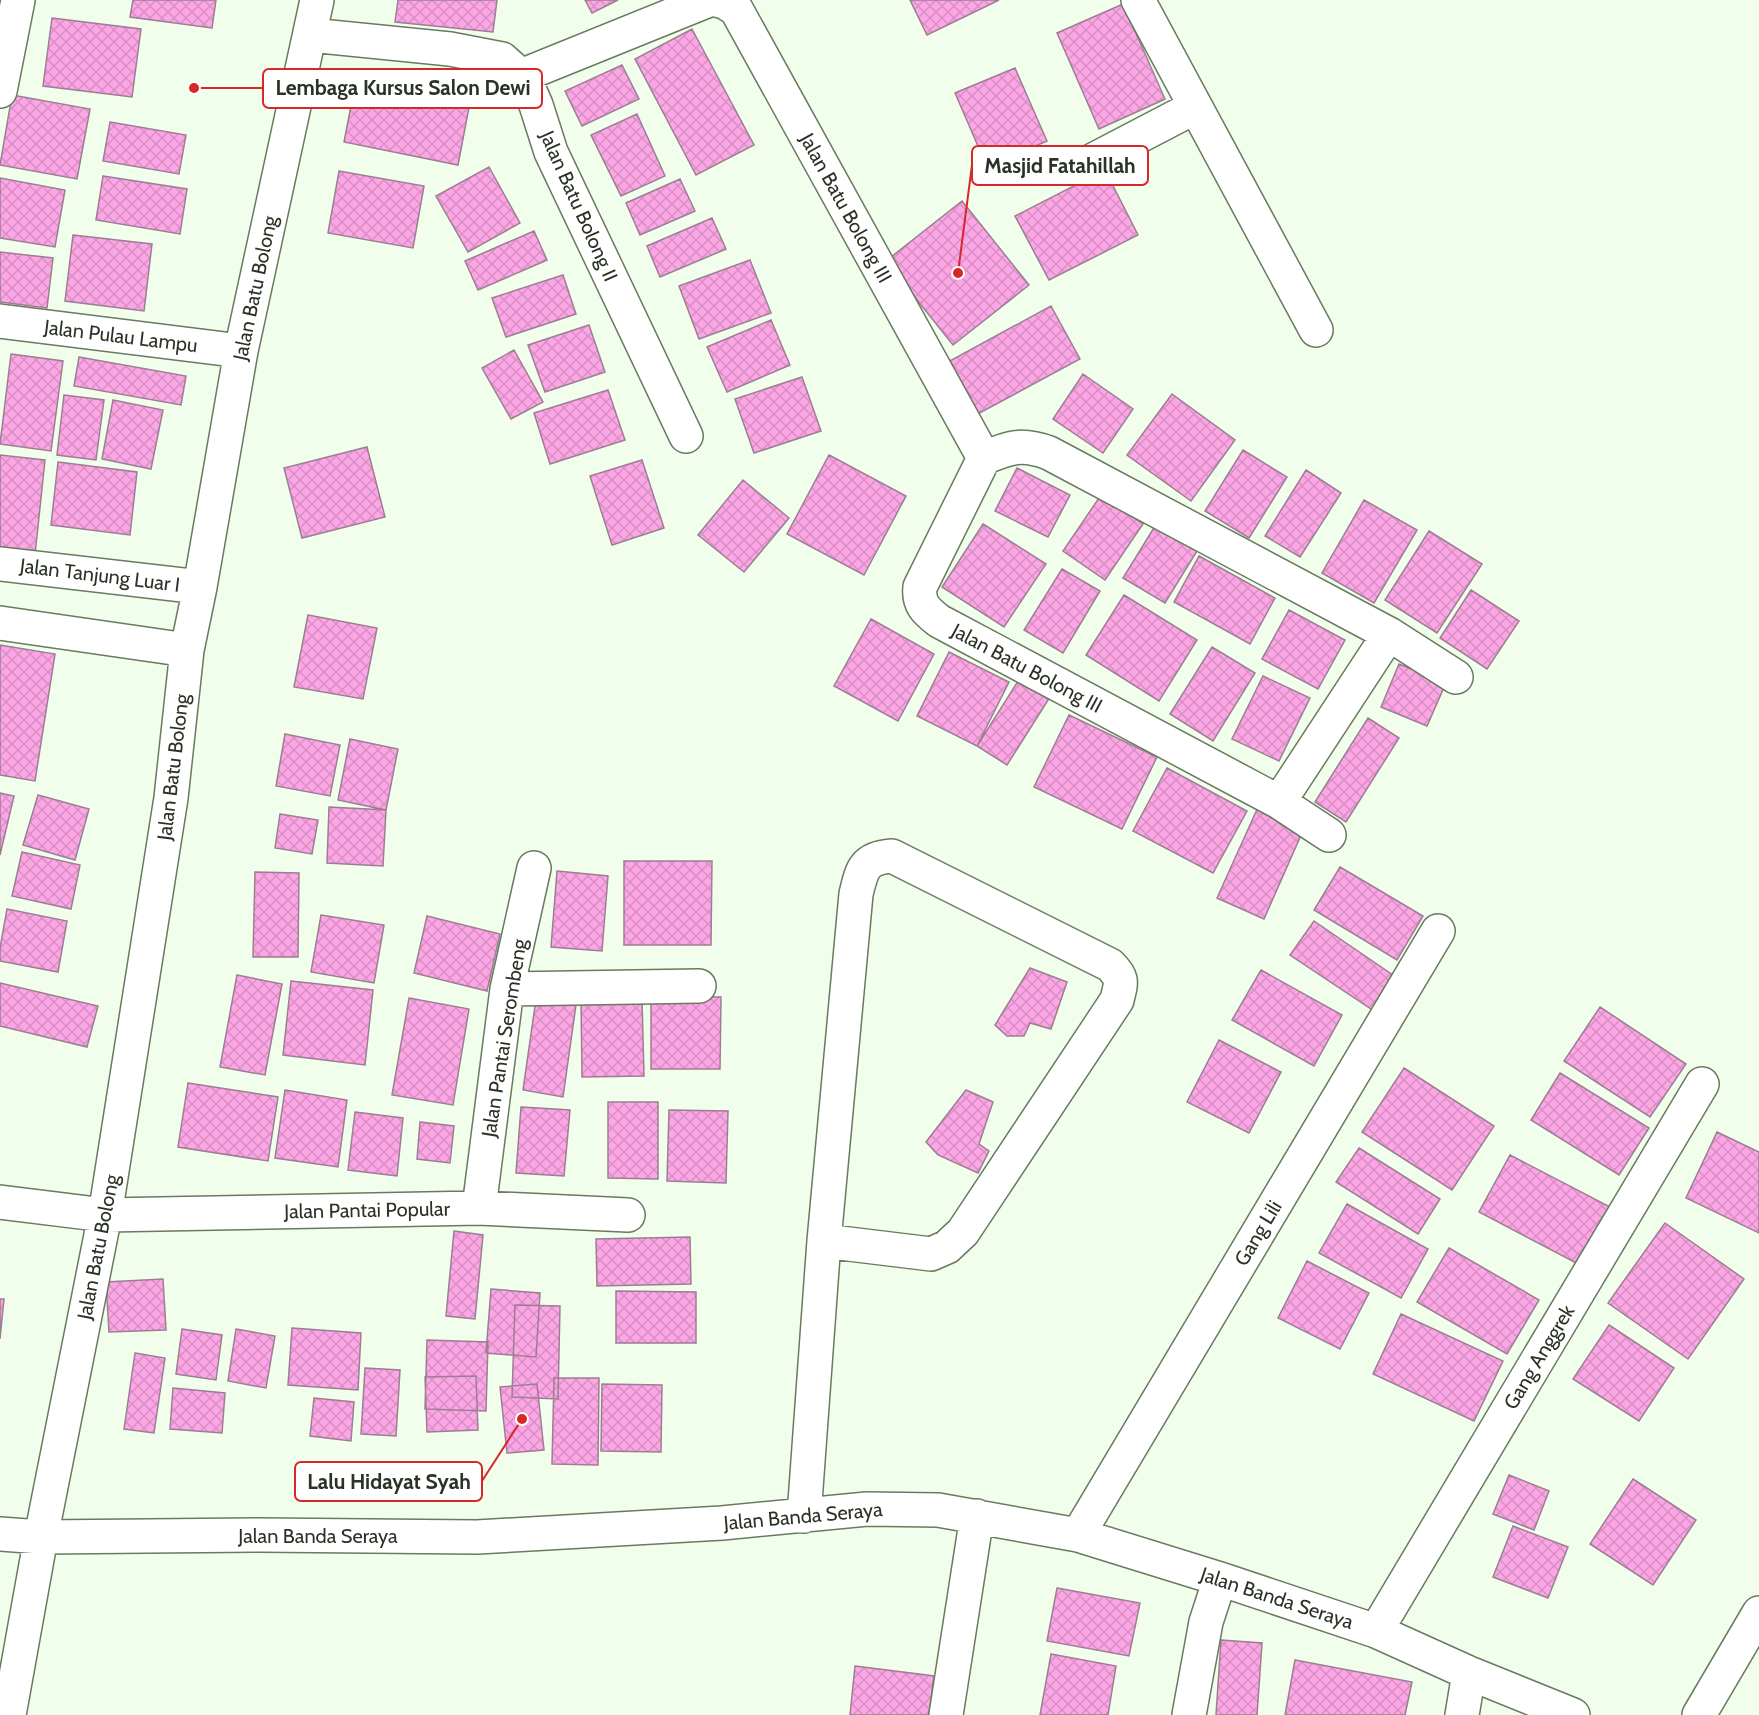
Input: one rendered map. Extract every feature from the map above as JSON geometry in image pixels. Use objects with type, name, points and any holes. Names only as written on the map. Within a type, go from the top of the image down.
[{"type":"street","points":[[0,90],[18,0]]},
{"type":"street","name":"Jalan Batu Bolong","points":[[9,1715],[41,1537],[105,1215],[171,798],[187,650],[241,351],[317,0]]},
{"type":"street","points":[[521,76],[710,0]]},
{"type":"street","name":"Jalan Batu Bolong III","points":[[716,0],[736,9],[984,458],[920,586],[919,596],[922,606],[939,621],[1279,802],[1329,835]]},
{"type":"street","points":[[1138,0],[1316,330]]},
{"type":"street","name":"Jalan Batu Bolong II","points":[[310,35],[475,53],[502,59],[521,76],[536,105],[551,152],[686,436]]},
{"type":"street","points":[[1080,167],[1195,107]]},
{"type":"street","name":"Jalan Pulau Lampu","points":[[0,321],[241,351]]},
{"type":"street","points":[[984,458],[1010,448],[1023,446],[1049,453],[1389,634],[1456,677]]},
{"type":"street","name":"Jalan Tanjung Luar I","points":[[0,564],[200,587]]},
{"type":"street","points":[[0,623],[187,650]]},
{"type":"street","points":[[1279,802],[1389,634]]},
{"type":"street","points":[[804,1516],[824,1241],[856,894],[861,871],[877,857],[892,856],[1110,965],[1119,974],[1121,981],[1116,1000],[963,1232],[947,1247],[932,1254],[824,1241]]},
{"type":"street","name":"Jalan Pantai Serombeng","points":[[479,1208],[507,989],[534,868]]},
{"type":"street","name":"Gang Lili","points":[[1078,1535],[1438,932]]},
{"type":"street","points":[[507,989],[699,986]]},
{"type":"street","name":"Gang Anggrek","points":[[1376,1631],[1702,1084]]},
{"type":"street","name":"Jalan Pantai Popular","points":[[0,1202],[105,1215],[479,1208],[628,1215]]},
{"type":"street","name":"Jalan Banda Seraya","points":[[0,1534],[41,1537],[260,1535],[477,1537],[722,1523],[867,1509],[938,1510],[1078,1535],[1220,1579],[1376,1631],[1469,1673],[1573,1715]]},
{"type":"street","points":[[946,1715],[977,1516]]},
{"type":"street","points":[[1189,1715],[1206,1622],[1220,1579]]},
{"type":"street","points":[[1699,1715],[1759,1613]]},
{"type":"street","points":[[1461,1715],[1469,1673]]},
{"type":"building","points":[[133,0],[216,0],[212,28],[130,17]]},
{"type":"building","points":[[398,0],[497,0],[493,32],[395,22]]},
{"type":"building","points":[[585,0],[618,0],[592,13]]},
{"type":"building","points":[[910,0],[999,0],[927,35]]},
{"type":"building","points":[[1123,4],[1165,99],[1099,129],[1057,33]]},
{"type":"building","points":[[52,18],[141,29],[132,97],[43,86]]},
{"type":"building","points":[[692,29],[754,145],[696,175],[635,59]]},
{"type":"building","points":[[622,65],[639,99],[582,126],[565,91]]},
{"type":"building","points":[[1015,68],[1047,141],[987,167],[955,93]]},
{"type":"building","points":[[356,80],[470,102],[458,165],[344,142]]},
{"type":"building","points":[[12,95],[90,109],[77,179],[0,165]]},
{"type":"building","points":[[637,114],[665,176],[621,196],[591,135]]},
{"type":"building","points":[[110,122],[186,135],[179,174],[103,161]]},
{"type":"building","points":[[489,167],[520,223],[468,252],[436,196]]},
{"type":"building","points":[[1105,170],[1138,235],[1049,280],[1015,216]]},
{"type":"building","points":[[339,171],[424,186],[413,248],[328,233]]},
{"type":"building","points":[[103,176],[187,189],[180,234],[96,220]]},
{"type":"building","points":[[0,178],[65,190],[55,247],[0,238]]},
{"type":"building","points":[[680,179],[695,211],[640,235],[626,203]]},
{"type":"building","points":[[962,201],[1029,285],[953,345],[886,261]]},
{"type":"building","points":[[712,218],[726,249],[660,277],[647,246]]},
{"type":"building","points":[[534,231],[547,260],[478,290],[465,261]]},
{"type":"building","points":[[73,235],[152,244],[144,311],[65,301]]},
{"type":"building","points":[[0,252],[53,258],[47,308],[0,302]]},
{"type":"building","points":[[750,260],[771,313],[699,339],[679,286]]},
{"type":"building","points":[[563,275],[576,314],[506,337],[492,298]]},
{"type":"building","points":[[1051,306],[1080,359],[974,416],[946,363]]},
{"type":"building","points":[[771,320],[790,365],[727,392],[707,347]]},
{"type":"building","points":[[589,325],[605,372],[545,392],[528,345]]},
{"type":"building","points":[[514,350],[543,402],[511,419],[482,368]]},
{"type":"building","points":[[11,354],[63,361],[51,451],[0,444]]},
{"type":"building","points":[[79,357],[186,376],[181,405],[74,386]]},
{"type":"building","points":[[1083,374],[1133,409],[1103,453],[1053,419]]},
{"type":"building","points":[[802,377],[821,431],[754,453],[735,399]]},
{"type":"building","points":[[608,390],[625,440],[550,464],[534,413]]},
{"type":"building","points":[[1172,394],[1235,440],[1191,501],[1127,455]]},
{"type":"building","points":[[64,395],[104,400],[96,460],[57,455]]},
{"type":"building","points":[[113,400],[163,410],[151,469],[102,459]]},
{"type":"building","points":[[367,447],[385,517],[302,538],[284,468]]},
{"type":"building","points":[[1243,450],[1287,477],[1249,538],[1205,511]]},
{"type":"building","points":[[0,455],[45,460],[35,555],[0,551]]},
{"type":"building","points":[[829,455],[906,496],[864,575],[787,534]]},
{"type":"building","points":[[642,460],[664,528],[612,545],[590,476]]},
{"type":"building","points":[[58,462],[137,472],[130,535],[51,525]]},
{"type":"building","points":[[1017,468],[1070,495],[1048,537],[995,511]]},
{"type":"building","points":[[1306,470],[1341,493],[1300,557],[1265,536]]},
{"type":"building","points":[[743,480],[789,518],[744,572],[698,535]]},
{"type":"building","points":[[1101,495],[1143,524],[1105,580],[1063,551]]},
{"type":"building","points":[[1364,500],[1417,530],[1374,603],[1322,573]]},
{"type":"building","points":[[983,524],[1046,564],[1004,627],[942,587]]},
{"type":"building","points":[[1155,526],[1197,551],[1165,603],[1123,578]]},
{"type":"building","points":[[1429,531],[1482,564],[1437,633],[1385,600]]},
{"type":"building","points":[[1199,556],[1275,598],[1250,644],[1174,602]]},
{"type":"building","points":[[1062,569],[1100,591],[1063,653],[1024,630]]},
{"type":"building","points":[[1471,590],[1519,621],[1487,669],[1440,638]]},
{"type":"building","points":[[1124,595],[1197,640],[1159,701],[1086,655]]},
{"type":"building","points":[[1289,610],[1345,640],[1318,689],[1262,659]]},
{"type":"building","points":[[308,615],[377,628],[363,699],[294,687]]},
{"type":"building","points":[[871,619],[934,654],[898,721],[834,686]]},
{"type":"building","points":[[0,645],[55,654],[35,781],[0,775]]},
{"type":"building","points":[[1212,647],[1255,673],[1213,741],[1170,714]]},
{"type":"building","points":[[949,652],[1009,682],[977,746],[917,716]]},
{"type":"building","points":[[1399,664],[1446,683],[1427,726],[1381,707]]},
{"type":"building","points":[[1263,676],[1310,698],[1279,761],[1232,739]]},
{"type":"building","points":[[1020,678],[1050,697],[1007,765],[977,746]]},
{"type":"building","points":[[1069,715],[1157,757],[1122,829],[1034,787]]},
{"type":"building","points":[[1368,718],[1399,738],[1346,822],[1315,802]]},
{"type":"building","points":[[285,734],[340,745],[330,796],[276,786]]},
{"type":"building","points":[[350,739],[398,749],[386,810],[338,800]]},
{"type":"building","points":[[1167,768],[1247,811],[1213,873],[1133,831]]},
{"type":"building","points":[[0,793],[14,796],[0,855]]},
{"type":"building","points":[[38,795],[89,809],[75,860],[23,845]]},
{"type":"building","points":[[1259,805],[1305,826],[1264,919],[1217,898]]},
{"type":"building","points":[[329,807],[386,810],[383,866],[327,863]]},
{"type":"building","points":[[280,814],[318,820],[312,854],[275,848]]},
{"type":"building","points":[[22,852],[80,865],[71,909],[12,896]]},
{"type":"building","points":[[624,861],[712,861],[711,945],[624,945]]},
{"type":"building","points":[[1340,867],[1423,916],[1397,960],[1314,910]]},
{"type":"building","points":[[557,871],[608,876],[602,951],[551,947]]},
{"type":"building","points":[[255,872],[299,873],[298,957],[253,957]]},
{"type":"building","points":[[7,909],[67,921],[58,972],[0,961]]},
{"type":"building","points":[[321,915],[384,925],[374,983],[311,972]]},
{"type":"building","points":[[427,916],[500,934],[487,991],[414,973]]},
{"type":"building","points":[[1314,921],[1403,982],[1380,1015],[1290,955]]},
{"type":"building","points":[[1030,968],[1067,982],[1051,1029],[1030,1023],[1024,1036],[1007,1036],[995,1025]]},
{"type":"building","points":[[1261,970],[1342,1015],[1314,1066],[1232,1020]]},
{"type":"building","points":[[237,975],[282,984],[265,1075],[220,1067]]},
{"type":"building","points":[[291,981],[373,990],[365,1065],[283,1055]]},
{"type":"building","points":[[0,983],[98,1006],[87,1047],[0,1026]]},
{"type":"building","points":[[651,997],[721,997],[720,1069],[651,1069]]},
{"type":"building","points":[[409,998],[469,1009],[453,1105],[392,1095]]},
{"type":"building","points":[[536,999],[576,1005],[563,1097],[523,1090]]},
{"type":"building","points":[[581,999],[642,999],[644,1076],[582,1077]]},
{"type":"building","points":[[1600,1007],[1686,1064],[1650,1117],[1564,1061]]},
{"type":"building","points":[[1219,1040],[1281,1072],[1249,1133],[1187,1102]]},
{"type":"building","points":[[1404,1068],[1494,1126],[1452,1190],[1362,1132]]},
{"type":"building","points":[[1560,1073],[1649,1128],[1619,1175],[1531,1120]]},
{"type":"building","points":[[188,1083],[278,1097],[268,1161],[178,1147]]},
{"type":"building","points":[[285,1090],[347,1100],[338,1167],[275,1158]]},
{"type":"building","points":[[966,1090],[993,1102],[979,1144],[989,1151],[978,1173],[938,1155],[926,1142]]},
{"type":"building","points":[[608,1102],[658,1102],[658,1179],[608,1178]]},
{"type":"building","points":[[521,1107],[570,1110],[564,1176],[516,1173]]},
{"type":"building","points":[[669,1110],[728,1111],[726,1183],[667,1181]]},
{"type":"building","points":[[355,1112],[403,1118],[397,1176],[348,1170]]},
{"type":"building","points":[[420,1122],[454,1126],[450,1163],[417,1159]]},
{"type":"building","points":[[1717,1132],[1759,1152],[1759,1233],[1686,1198]]},
{"type":"building","points":[[1359,1148],[1440,1199],[1418,1234],[1336,1182]]},
{"type":"building","points":[[1510,1155],[1612,1208],[1582,1266],[1479,1212]]},
{"type":"building","points":[[1347,1204],[1428,1249],[1401,1298],[1319,1253]]},
{"type":"building","points":[[1665,1223],[1744,1279],[1688,1359],[1608,1303]]},
{"type":"building","points":[[454,1231],[483,1235],[475,1319],[446,1316]]},
{"type":"building","points":[[690,1237],[691,1284],[597,1286],[596,1239]]},
{"type":"building","points":[[1449,1248],[1539,1300],[1507,1354],[1417,1302]]},
{"type":"building","points":[[1307,1261],[1369,1293],[1340,1349],[1278,1318]]},
{"type":"building","points":[[163,1279],[166,1330],[109,1332],[106,1282]]},
{"type":"building","points":[[491,1289],[540,1293],[536,1357],[486,1353]]},
{"type":"building","points":[[616,1291],[696,1292],[696,1343],[616,1343]]},
{"type":"building","points":[[0,1299],[4,1299],[0,1339]]},
{"type":"building","points":[[515,1305],[560,1306],[558,1399],[512,1397]]},
{"type":"building","points":[[1401,1314],[1503,1361],[1474,1421],[1373,1374]]},
{"type":"building","points":[[1609,1325],[1674,1368],[1639,1421],[1573,1379]]},
{"type":"building","points":[[292,1328],[361,1333],[358,1390],[288,1385]]},
{"type":"building","points":[[182,1329],[222,1335],[216,1380],[176,1374]]},
{"type":"building","points":[[236,1329],[275,1336],[266,1388],[228,1381]]},
{"type":"building","points":[[427,1340],[488,1342],[486,1411],[425,1409]]},
{"type":"building","points":[[135,1353],[165,1358],[154,1433],[124,1429]]},
{"type":"building","points":[[365,1368],[400,1370],[396,1436],[361,1434]]},
{"type":"building","points":[[476,1376],[478,1430],[427,1432],[425,1377]]},
{"type":"building","points":[[554,1378],[599,1378],[598,1465],[552,1464]]},
{"type":"building","points":[[537,1384],[544,1450],[507,1453],[500,1387]]},
{"type":"building","points":[[602,1384],[662,1385],[661,1452],[601,1451]]},
{"type":"building","points":[[173,1388],[225,1393],[222,1433],[170,1429]]},
{"type":"building","points":[[314,1398],[354,1402],[351,1441],[310,1436]]},
{"type":"building","points":[[1509,1475],[1549,1491],[1534,1530],[1493,1514]]},
{"type":"building","points":[[1633,1479],[1696,1520],[1653,1585],[1590,1544]]},
{"type":"building","points":[[1513,1526],[1568,1547],[1548,1598],[1493,1577]]},
{"type":"building","points":[[1057,1588],[1140,1603],[1129,1656],[1047,1641]]},
{"type":"building","points":[[1221,1640],[1262,1643],[1257,1715],[1216,1715]]},
{"type":"building","points":[[1051,1654],[1116,1666],[1108,1715],[1040,1715]]},
{"type":"building","points":[[1295,1660],[1412,1682],[1405,1715],[1285,1715]]},
{"type":"building","points":[[855,1666],[934,1676],[929,1715],[850,1715]]},
{"type":"place","name":"Lembaga Kursus Salon Dewi","points":[[194,88]]},
{"type":"place","name":"Masjid Fatahillah","points":[[958,273]]},
{"type":"place","name":"Lalu Hidayat Syah","points":[[522,1419]]}]
